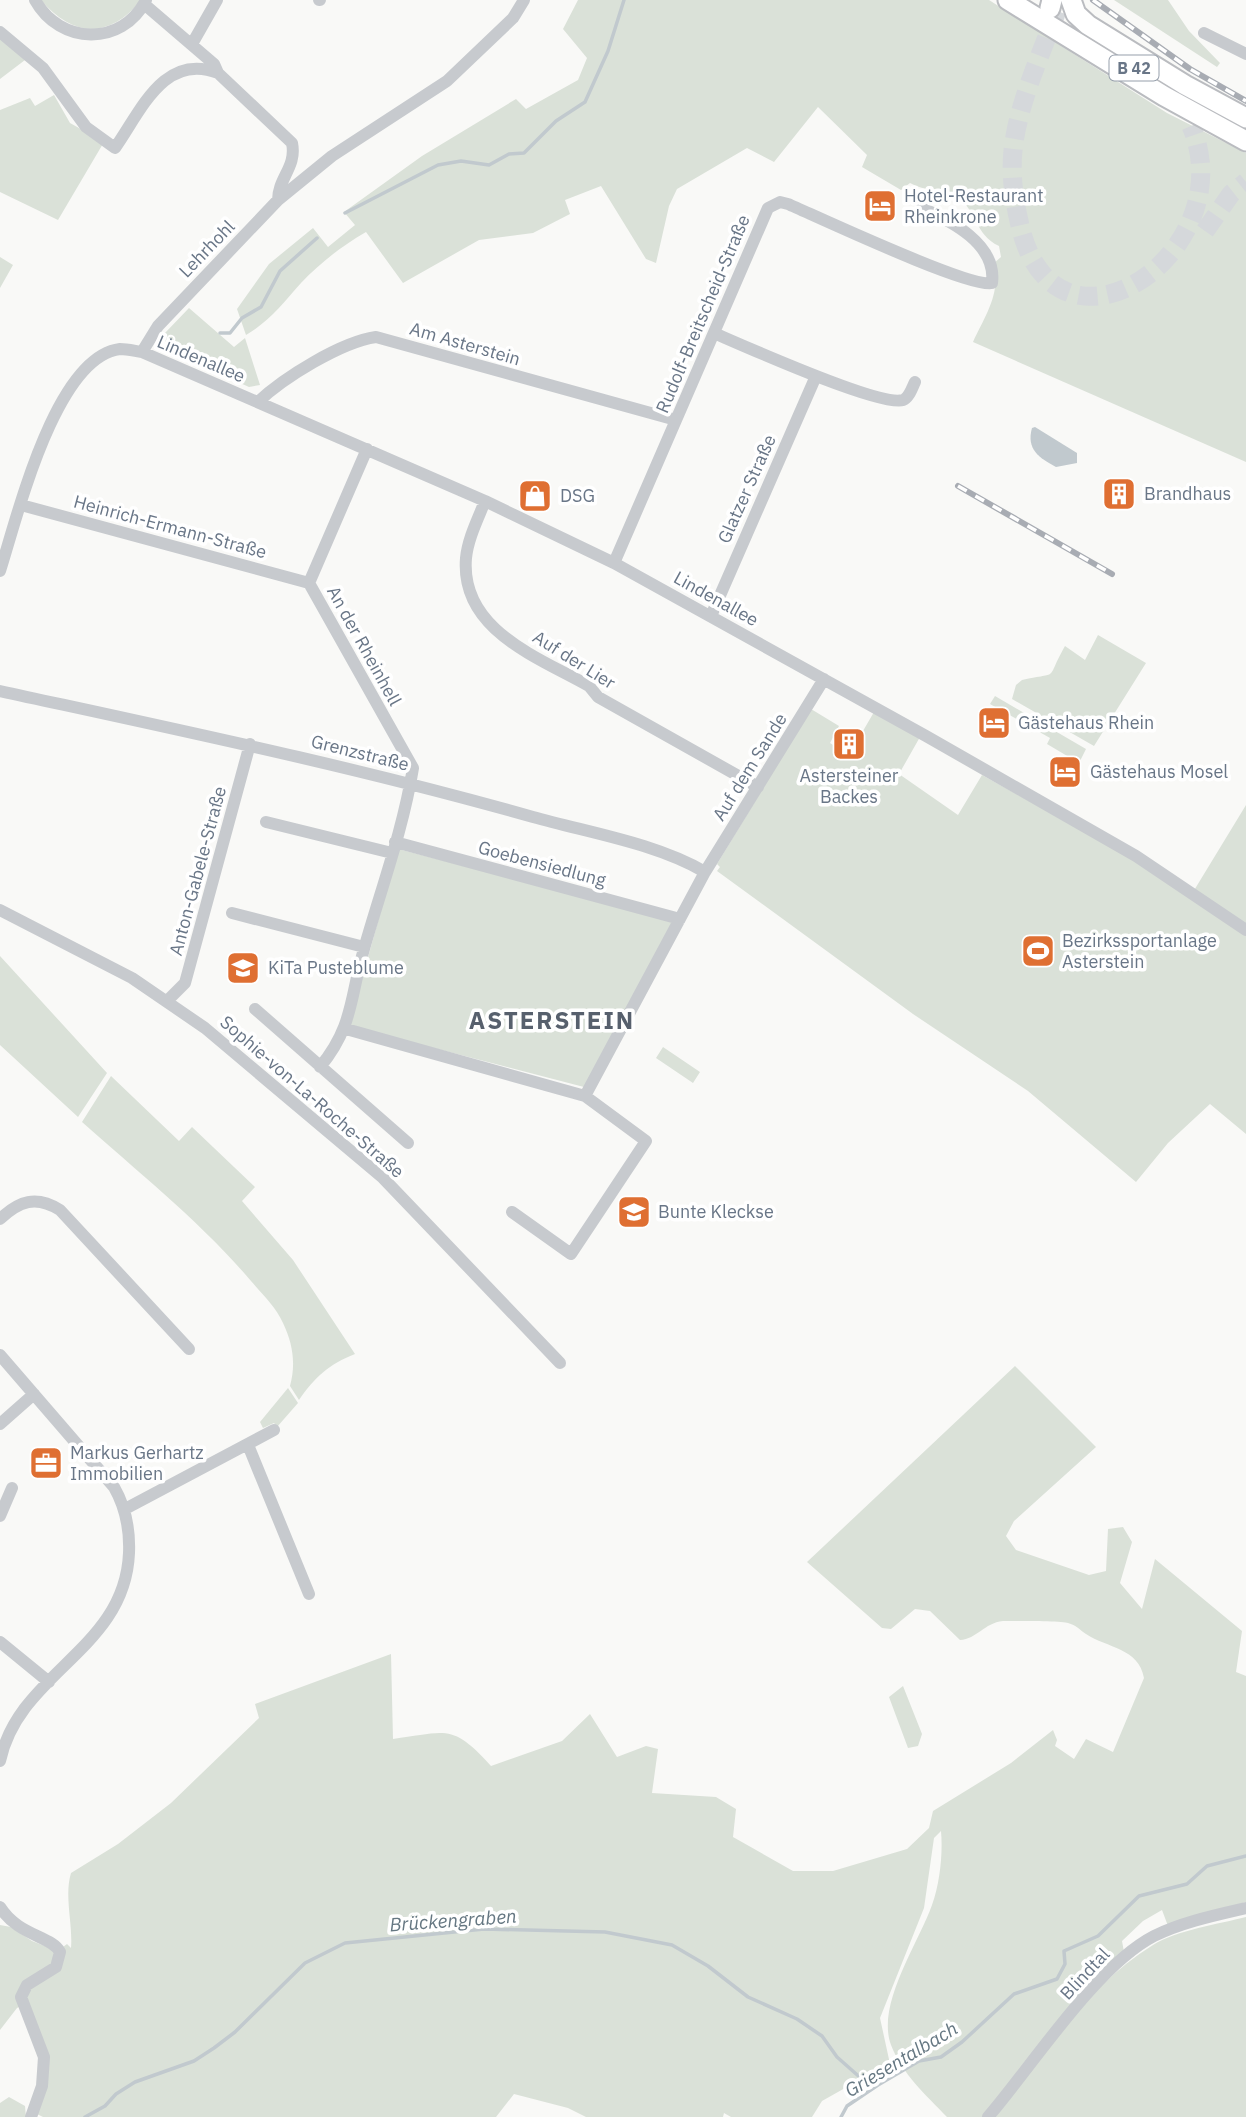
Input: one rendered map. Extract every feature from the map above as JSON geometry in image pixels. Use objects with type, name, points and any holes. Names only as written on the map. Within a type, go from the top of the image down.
[{"type":"highway","name":"B 42","points":[[1009,0],[1164,96],[1246,141]]},
{"type":"highway","name":"B 42","points":[[1025,0],[1133,68],[1246,130]]},
{"type":"highway","points":[[1058,4],[1076,14],[1087,26],[1246,118]]},
{"type":"highway","points":[[1164,96],[1191,126]]},
{"type":"street","points":[[36,0],[56,24],[73,32],[90,35],[122,27],[145,2],[214,64],[218,73]]},
{"type":"street","points":[[192,44],[217,0]]},
{"type":"street","name":"Lehrhohl","points":[[142,352],[159,326],[278,200],[332,156],[447,81],[513,18],[524,0]]},
{"type":"street","points":[[0,32],[43,68],[86,127],[115,148],[162,79],[175,72],[205,68],[218,73],[292,143],[291,167],[278,185],[278,200]]},
{"type":"street","points":[[1204,33],[1246,54]]},
{"type":"street","name":"Rudolf-Breitscheid-Straße","points":[[614,563],[768,208],[780,202],[971,280],[985,285],[992,283],[991,269],[975,242],[951,221],[922,208]]},
{"type":"street","points":[[714,333],[816,376],[893,400],[907,397],[915,382]]},
{"type":"street","name":"Am Asterstein","points":[[258,402],[272,388],[352,343],[376,337],[676,420]]},
{"type":"street","points":[[0,571],[43,438],[77,380],[93,362],[112,352],[122,349],[142,352]]},
{"type":"street","name":"Lindenallee","points":[[142,352],[485,501],[614,563],[1136,856],[1246,930]]},
{"type":"street","name":"Glatzer Straße","points":[[711,616],[816,376]]},
{"type":"street","name":"An der Rheinhell","points":[[367,449],[309,583],[413,768],[410,783]]},
{"type":"street","name":"Auf der Lier","points":[[485,501],[469,544],[466,572],[472,599],[485,621],[502,636],[589,686],[598,697],[758,787]]},
{"type":"street","name":"Heinrich-Ermann-Straße","points":[[21,505],[309,583]]},
{"type":"street","name":"Auf dem Sande","points":[[705,872],[824,679]]},
{"type":"street","name":"Grenzstraße","points":[[0,691],[250,744],[410,783],[662,853],[705,872]]},
{"type":"street","name":"Anton-Gabele-Straße","points":[[168,1000],[186,983],[250,744]]},
{"type":"street","points":[[320,1067],[346,1030],[364,947],[394,848],[410,783]]},
{"type":"street","name":"Goebensiedlung","points":[[265,822],[394,848],[680,919]]},
{"type":"street","points":[[585,1096],[705,872]]},
{"type":"street","name":"Sophie-von-La-Roche-Straße","points":[[0,910],[168,1000],[383,1178],[560,1363]]},
{"type":"street","points":[[232,913],[364,947]]},
{"type":"street","points":[[254,1009],[408,1143]]},
{"type":"street","points":[[346,1030],[585,1096],[646,1142],[571,1254],[512,1212]]},
{"type":"street","points":[[0,1219],[26,1201],[39,1201],[60,1210],[189,1349]]},
{"type":"street","points":[[0,1355],[102,1471],[125,1509],[130,1541],[128,1569],[118,1603],[91,1639],[20,1713],[0,1760]]},
{"type":"street","points":[[0,1424],[34,1394]]},
{"type":"street","points":[[125,1509],[274,1430]]},
{"type":"street","points":[[248,1445],[310,1594]]},
{"type":"street","points":[[0,1516],[12,1488]]},
{"type":"street","points":[[0,1642],[49,1682]]},
{"type":"street","points":[[0,1907],[17,1928],[51,1942],[60,1952],[56,1967],[27,1985],[21,1997],[44,2057],[42,2086],[31,2117]]},
{"type":"street","name":"Blindtal","points":[[988,2117],[1091,1990],[1120,1961],[1153,1936],[1214,1915],[1246,1908]]},
{"type":"shaded area","points":[[41,0],[141,0],[117,22],[91,29],[66,22]]},
{"type":"shaded area","points":[[578,0],[989,0],[1167,113],[1246,153],[1246,462],[973,342],[994,294],[993,264],[1001,257],[999,246],[985,235],[969,209],[957,197],[910,183],[901,190],[862,167],[867,155],[818,107],[774,162],[747,148],[677,189],[669,206],[656,263],[646,259],[601,186],[565,200],[570,214],[533,233],[479,240],[403,283],[366,232],[324,261],[269,318],[246,335],[237,309],[269,264],[313,228],[328,247],[355,225],[344,212],[422,156],[516,99],[526,109],[578,80],[587,58],[563,29]]},
{"type":"shaded area","points":[[1114,0],[1168,0],[1189,31],[1220,63],[1217,67]]},
{"type":"shaded area","points":[[0,38],[25,60],[0,79]]},
{"type":"shaded area","points":[[54,95],[70,123],[104,142],[58,220],[0,192],[0,110],[30,98],[35,106]]},
{"type":"shaded area","points":[[0,257],[13,265],[0,288]]},
{"type":"shaded area","points":[[189,308],[234,347],[245,338],[260,385],[249,387],[167,350],[164,334]]},
{"type":"shaded area","points":[[1035,427],[1077,453],[1077,463],[1056,467],[1039,456],[1031,442],[1032,428]]},
{"type":"shaded area","points":[[1098,635],[1146,663],[1094,746],[1012,699],[1016,685],[1022,680],[1051,674],[1065,646],[1085,660]]},
{"type":"shaded area","points":[[995,696],[1086,749],[1079,763],[1047,744],[1050,738],[990,704]]},
{"type":"shaded area","name":"Bezirkssportanlage Asterstein","points":[[811,709],[839,726],[830,743],[849,755],[874,712],[920,737],[899,774],[958,815],[982,775],[1116,849],[1190,897],[1246,805],[1246,1134],[1210,1104],[1168,1143],[1136,1182],[1028,1091],[913,1014],[717,871],[720,867],[717,864]]},
{"type":"shaded area","points":[[398,849],[675,920],[584,1087],[349,1026]]},
{"type":"shaded area","points":[[0,956],[107,1073],[78,1117],[0,1045]]},
{"type":"shaded area","points":[[663,1047],[700,1072],[693,1083],[656,1058]]},
{"type":"shaded area","points":[[111,1076],[179,1141],[192,1127],[255,1187],[242,1201],[293,1260],[355,1354],[323,1372],[299,1400],[290,1386],[293,1362],[289,1339],[273,1306],[191,1218],[82,1122]]},
{"type":"shaded area","points":[[1015,1366],[1096,1447],[1014,1521],[1006,1536],[1016,1550],[1089,1575],[1106,1571],[1108,1529],[1123,1527],[1132,1542],[1120,1583],[1142,1609],[1155,1559],[1242,1631],[1236,1672],[1246,1676],[1246,1902],[1168,1926],[1162,1910],[1143,1921],[1122,1941],[1124,1952],[984,2117],[947,2117],[915,2084],[901,2065],[891,2045],[888,2029],[894,1993],[935,1896],[942,1849],[941,1831],[934,1838],[924,1908],[880,2018],[890,2064],[881,2071],[887,2075],[882,2080],[861,2079],[822,2101],[812,2117],[731,2117],[724,2113],[723,2117],[586,2117],[568,2108],[514,2094],[496,2117],[43,2117],[37,2114],[43,2097],[47,2069],[44,2045],[28,2002],[17,2008],[0,2030],[0,1925],[11,1927],[32,1941],[55,1950],[54,1958],[43,1979],[63,1947],[67,1944],[71,1948],[68,1891],[71,1873],[118,1844],[171,1803],[259,1718],[255,1704],[391,1654],[393,1739],[448,1734],[467,1743],[491,1766],[562,1741],[590,1714],[617,1757],[646,1746],[658,1749],[652,1793],[716,1797],[736,1809],[733,1837],[793,1871],[833,1871],[907,1849],[929,1828],[933,1811],[1011,1763],[1053,1730],[1057,1740],[1055,1746],[1074,1759],[1086,1739],[1113,1752],[1144,1678],[1136,1660],[1121,1650],[1064,1622],[996,1622],[971,1637],[960,1640],[930,1611],[915,1609],[891,1629],[882,1628],[807,1562]]},
{"type":"shaded area","points":[[288,1388],[298,1403],[277,1427],[274,1423],[263,1428],[260,1422]]},
{"type":"shaded area","points":[[903,1686],[922,1734],[918,1746],[908,1748],[889,1697]]},
{"type":"shaded area","points":[[1246,1917],[1246,2117],[992,2117],[1066,2024],[1106,1981],[1129,1962],[1153,1945],[1174,1935]]},
{"type":"shaded area","points":[[9,2097],[25,2106],[26,2117],[0,2117],[0,2103]]},
{"type":"waterway","points":[[345,213],[438,165],[461,161],[489,165],[509,154],[524,153],[556,121],[585,102],[608,51],[624,0]]},
{"type":"waterway","points":[[220,333],[230,333],[242,318],[261,307],[280,271],[317,238]]},
{"type":"waterway","name":"Griesentalbach","points":[[841,2117],[847,2106],[878,2085],[919,2061],[941,2057],[962,2042],[1014,1994],[1057,1979],[1065,1964],[1064,1951],[1098,1936],[1139,1896],[1187,1884],[1207,1866],[1246,1856]]},
{"type":"waterway","name":"Brückengraben","points":[[85,2117],[105,2106],[116,2094],[135,2082],[194,2061],[214,2048],[235,2032],[305,1963],[345,1943],[484,1929],[605,1932],[672,1945],[708,1966],[748,1997],[797,2019],[822,2036],[837,2057],[872,2088]]},
{"type":"tunnel","points":[[1057,11],[1026,92],[1017,125],[1012,162],[1019,221],[1038,268],[1068,292],[1102,295],[1138,282],[1169,255],[1192,217],[1201,173],[1191,126]]},
{"type":"tunnel","points":[[1205,231],[1231,194],[1246,182]]},
{"type":"railway","points":[[1093,0],[1190,69],[1246,101]]},
{"type":"railway","points":[[958,486],[1112,574]]},
{"type":"place","name":"Hotel-Restaurant Rheinkrone","points":[[880,206]]},
{"type":"place","name":"Brandhaus","points":[[1119,494]]},
{"type":"place","name":"DSG","points":[[535,496]]},
{"type":"place","name":"Gästehaus Rhein","points":[[994,723]]},
{"type":"place","name":"Astersteiner Backes","points":[[849,744]]},
{"type":"place","name":"Gästehaus Mosel","points":[[1065,772]]},
{"type":"place","name":"Bezirkssportanlage Asterstein","points":[[1038,951]]},
{"type":"place","name":"KiTa Pusteblume","points":[[243,968]]},
{"type":"place","name":"Bunte Kleckse","points":[[634,1212]]},
{"type":"place","name":"Markus Gerhartz Immobilien","points":[[46,1463]]},
{"type":"district","name":"ASTERSTEIN","points":[[552,1021]]}]
